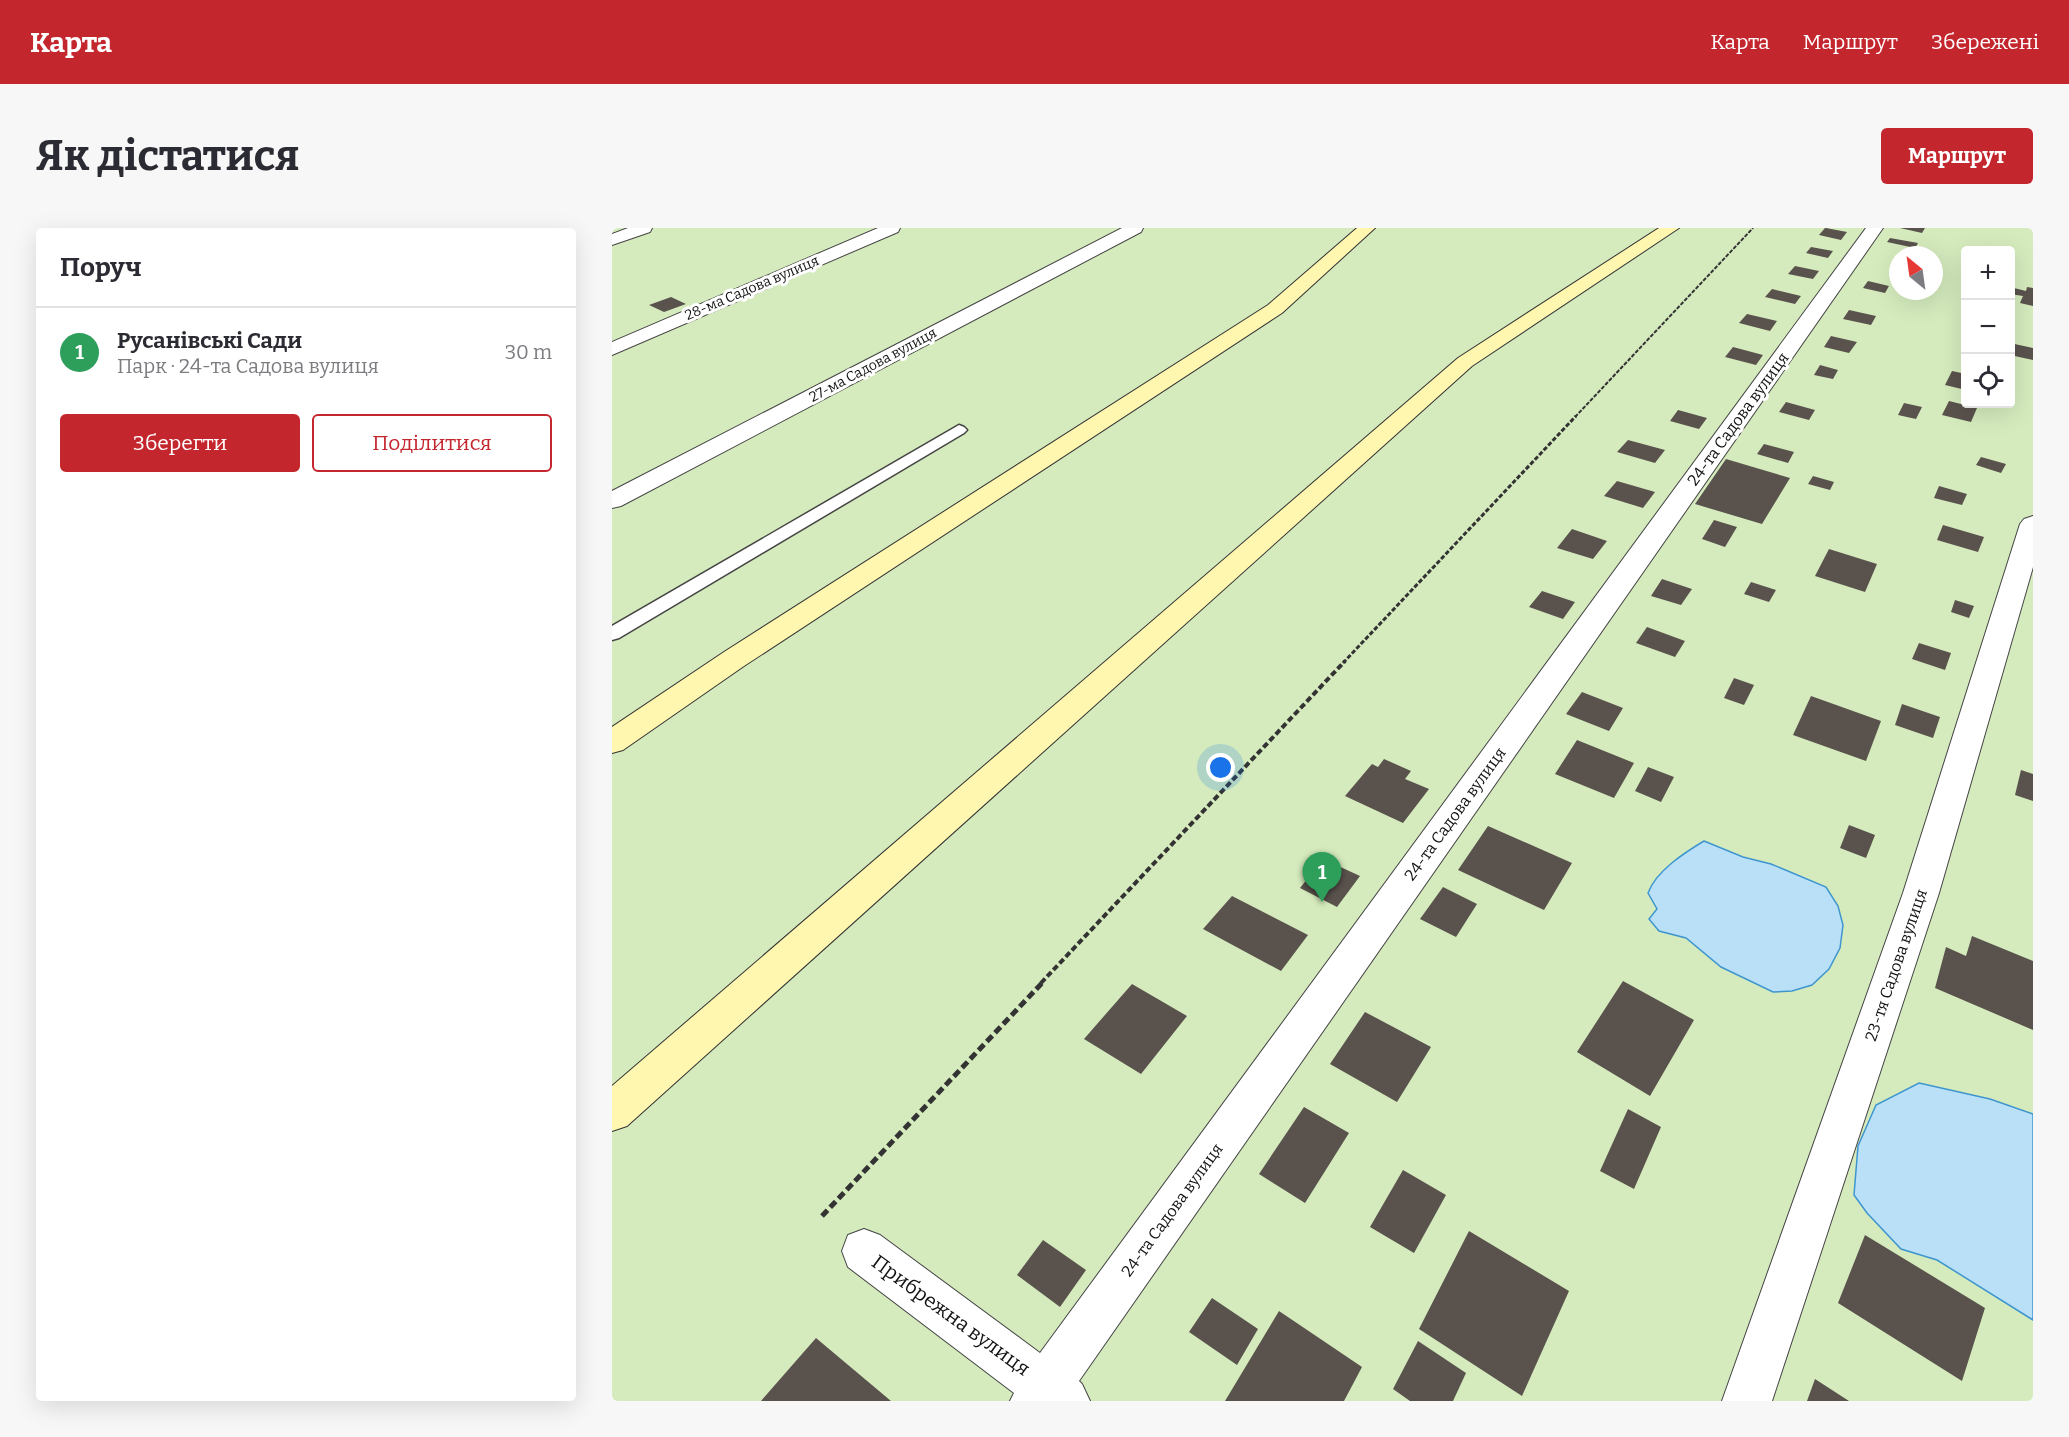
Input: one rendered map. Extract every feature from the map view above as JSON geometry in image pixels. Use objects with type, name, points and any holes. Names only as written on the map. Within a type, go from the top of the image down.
[{"type":"main road","points":[[612,742],[735,659],[1275,309],[1367,228]]},
{"type":"main road","points":[[612,1113],[1465,362],[1671,228]]},
{"type":"street","points":[[612,240],[644,228]]},
{"type":"street","name":"28-ма Садова вулиця","points":[[612,349],[892,228]]},
{"type":"street","name":"27-ма Садова вулиця","points":[[612,501],[1135,228]]},
{"type":"street","name":"24-та Садова вулиця","points":[[1049,1396],[1875,228]]},
{"type":"street","name":"23-тя Садова вулиця","points":[[1747,1401],[1921,893],[2033,524]]},
{"type":"street","name":"Прибрежна вулиця","points":[[864,1251],[1049,1396]]},
{"type":"lane","points":[[612,634],[958,430]]},
{"type":"path","points":[[822,1216],[1753,228]]},
{"type":"green space","points":[[612,228],[2033,228],[2033,1401],[612,1401]]},
{"type":"water","points":[[1704,841],[1743,857],[1771,864],[1826,887],[1838,906],[1843,925],[1840,948],[1829,969],[1812,985],[1792,991],[1773,992],[1721,967],[1686,938],[1659,931],[1649,919],[1657,909],[1648,893],[1657,877],[1672,863]]},
{"type":"water","points":[[1919,1083],[1990,1099],[2033,1114],[2033,1320],[1937,1260],[1901,1249],[1867,1213],[1854,1195],[1858,1146],[1876,1105]]},
{"type":"building","points":[[1825,228],[1847,232],[1841,240],[1819,235]]},
{"type":"building","points":[[1900,228],[1925,228],[1922,233]]},
{"type":"building","points":[[1890,238],[1918,243],[1916,246],[1906,246],[1887,242]]},
{"type":"building","points":[[1811,247],[1833,251],[1828,258],[1806,253]]},
{"type":"building","points":[[1795,266],[1819,271],[1813,279],[1788,274]]},
{"type":"building","points":[[1868,281],[1889,286],[1885,293],[1863,288]]},
{"type":"building","points":[[2027,287],[2033,288],[2033,306],[2020,303],[2023,296],[2015,295],[2015,288],[2026,291]]},
{"type":"building","points":[[1772,289],[1801,296],[1795,304],[1765,297]]},
{"type":"building","points":[[671,297],[686,304],[664,312],[649,305]]},
{"type":"building","points":[[1849,310],[1876,316],[1871,325],[1843,319]]},
{"type":"building","points":[[1747,314],[1777,321],[1770,331],[1739,323]]},
{"type":"building","points":[[1831,336],[1857,342],[1849,353],[1824,347]]},
{"type":"building","points":[[2015,344],[2033,348],[2033,360],[2015,356]]},
{"type":"building","points":[[1733,347],[1763,355],[1756,365],[1725,357]]},
{"type":"building","points":[[1820,365],[1838,370],[1833,379],[1814,375]]},
{"type":"building","points":[[1952,371],[1961,373],[1961,389],[1945,385]]},
{"type":"building","points":[[1949,401],[1961,404],[1961,408],[1977,408],[1971,422],[1942,415]]},
{"type":"building","points":[[1786,402],[1815,410],[1809,420],[1779,412]]},
{"type":"building","points":[[1904,403],[1922,407],[1916,419],[1898,415]]},
{"type":"building","points":[[1678,410],[1707,418],[1699,429],[1670,421]]},
{"type":"building","points":[[1628,440],[1665,450],[1655,463],[1617,452]]},
{"type":"building","points":[[1764,444],[1794,452],[1788,463],[1757,454]]},
{"type":"building","points":[[1981,457],[2006,464],[2001,473],[1976,465]]},
{"type":"building","points":[[1726,459],[1790,478],[1762,524],[1695,504]]},
{"type":"building","points":[[1813,476],[1834,482],[1830,490],[1808,484]]},
{"type":"building","points":[[1617,481],[1655,492],[1643,508],[1604,496]]},
{"type":"building","points":[[1939,486],[1967,494],[1962,505],[1934,498]]},
{"type":"building","points":[[1714,520],[1737,527],[1725,547],[1702,539]]},
{"type":"building","points":[[1943,525],[1984,537],[1978,552],[1937,540]]},
{"type":"building","points":[[1572,529],[1607,541],[1593,559],[1557,548]]},
{"type":"building","points":[[1829,549],[1877,564],[1865,592],[1815,576]]},
{"type":"building","points":[[1662,579],[1692,589],[1681,605],[1651,596]]},
{"type":"building","points":[[1751,582],[1776,590],[1769,602],[1744,594]]},
{"type":"building","points":[[1542,591],[1575,602],[1563,619],[1529,607]]},
{"type":"building","points":[[1955,600],[1974,606],[1969,618],[1951,612]]},
{"type":"building","points":[[1647,627],[1685,641],[1675,657],[1636,643]]},
{"type":"building","points":[[1919,643],[1951,653],[1945,670],[1912,659]]},
{"type":"building","points":[[1734,678],[1754,685],[1744,705],[1724,698]]},
{"type":"building","points":[[1582,692],[1623,708],[1609,731],[1566,714]]},
{"type":"building","points":[[1811,696],[1881,721],[1866,761],[1793,735]]},
{"type":"building","points":[[1902,704],[1940,717],[1933,738],[1895,725]]},
{"type":"building","points":[[1577,740],[1634,763],[1614,798],[1555,774]]},
{"type":"building","points":[[1384,759],[1411,771],[1405,779],[1429,789],[1403,823],[1345,796],[1372,764],[1378,767]]},
{"type":"building","points":[[1648,767],[1674,777],[1661,802],[1635,791]]},
{"type":"building","points":[[2021,770],[2033,774],[2033,801],[2015,795]]},
{"type":"building","points":[[1849,825],[1875,835],[1866,858],[1840,848]]},
{"type":"building","points":[[1488,826],[1572,863],[1544,910],[1458,870]]},
{"type":"building","points":[[1323,859],[1360,876],[1337,907],[1300,888]]},
{"type":"building","points":[[1443,887],[1477,904],[1456,937],[1420,919]]},
{"type":"building","points":[[1232,896],[1308,935],[1281,971],[1203,929]]},
{"type":"building","points":[[1972,936],[2033,961],[2033,1030],[1935,988],[1946,947],[1966,956]]},
{"type":"building","points":[[1623,981],[1694,1020],[1650,1096],[1577,1052]]},
{"type":"building","points":[[1132,984],[1187,1016],[1141,1074],[1084,1039]]},
{"type":"building","points":[[1365,1012],[1431,1047],[1397,1102],[1330,1064]]},
{"type":"building","points":[[1304,1107],[1349,1133],[1305,1203],[1259,1174]]},
{"type":"building","points":[[1628,1109],[1661,1127],[1634,1189],[1600,1171]]},
{"type":"building","points":[[1403,1170],[1446,1195],[1414,1253],[1370,1227]]},
{"type":"building","points":[[1469,1231],[1569,1291],[1522,1396],[1419,1329]]},
{"type":"building","points":[[1865,1235],[1985,1308],[1962,1381],[1838,1303]]},
{"type":"building","points":[[1043,1240],[1086,1270],[1060,1307],[1017,1275]]},
{"type":"building","points":[[1212,1298],[1258,1329],[1237,1365],[1189,1332]]},
{"type":"building","points":[[1279,1311],[1362,1367],[1344,1401],[1225,1401]]},
{"type":"building","points":[[816,1338],[891,1401],[761,1401]]},
{"type":"building","points":[[1418,1341],[1466,1373],[1453,1401],[1410,1401],[1393,1389]]},
{"type":"building","points":[[1815,1379],[1849,1401],[1807,1401]]},
{"type":"place","name":"Русанівські Сади","points":[[1322,902]]}]
